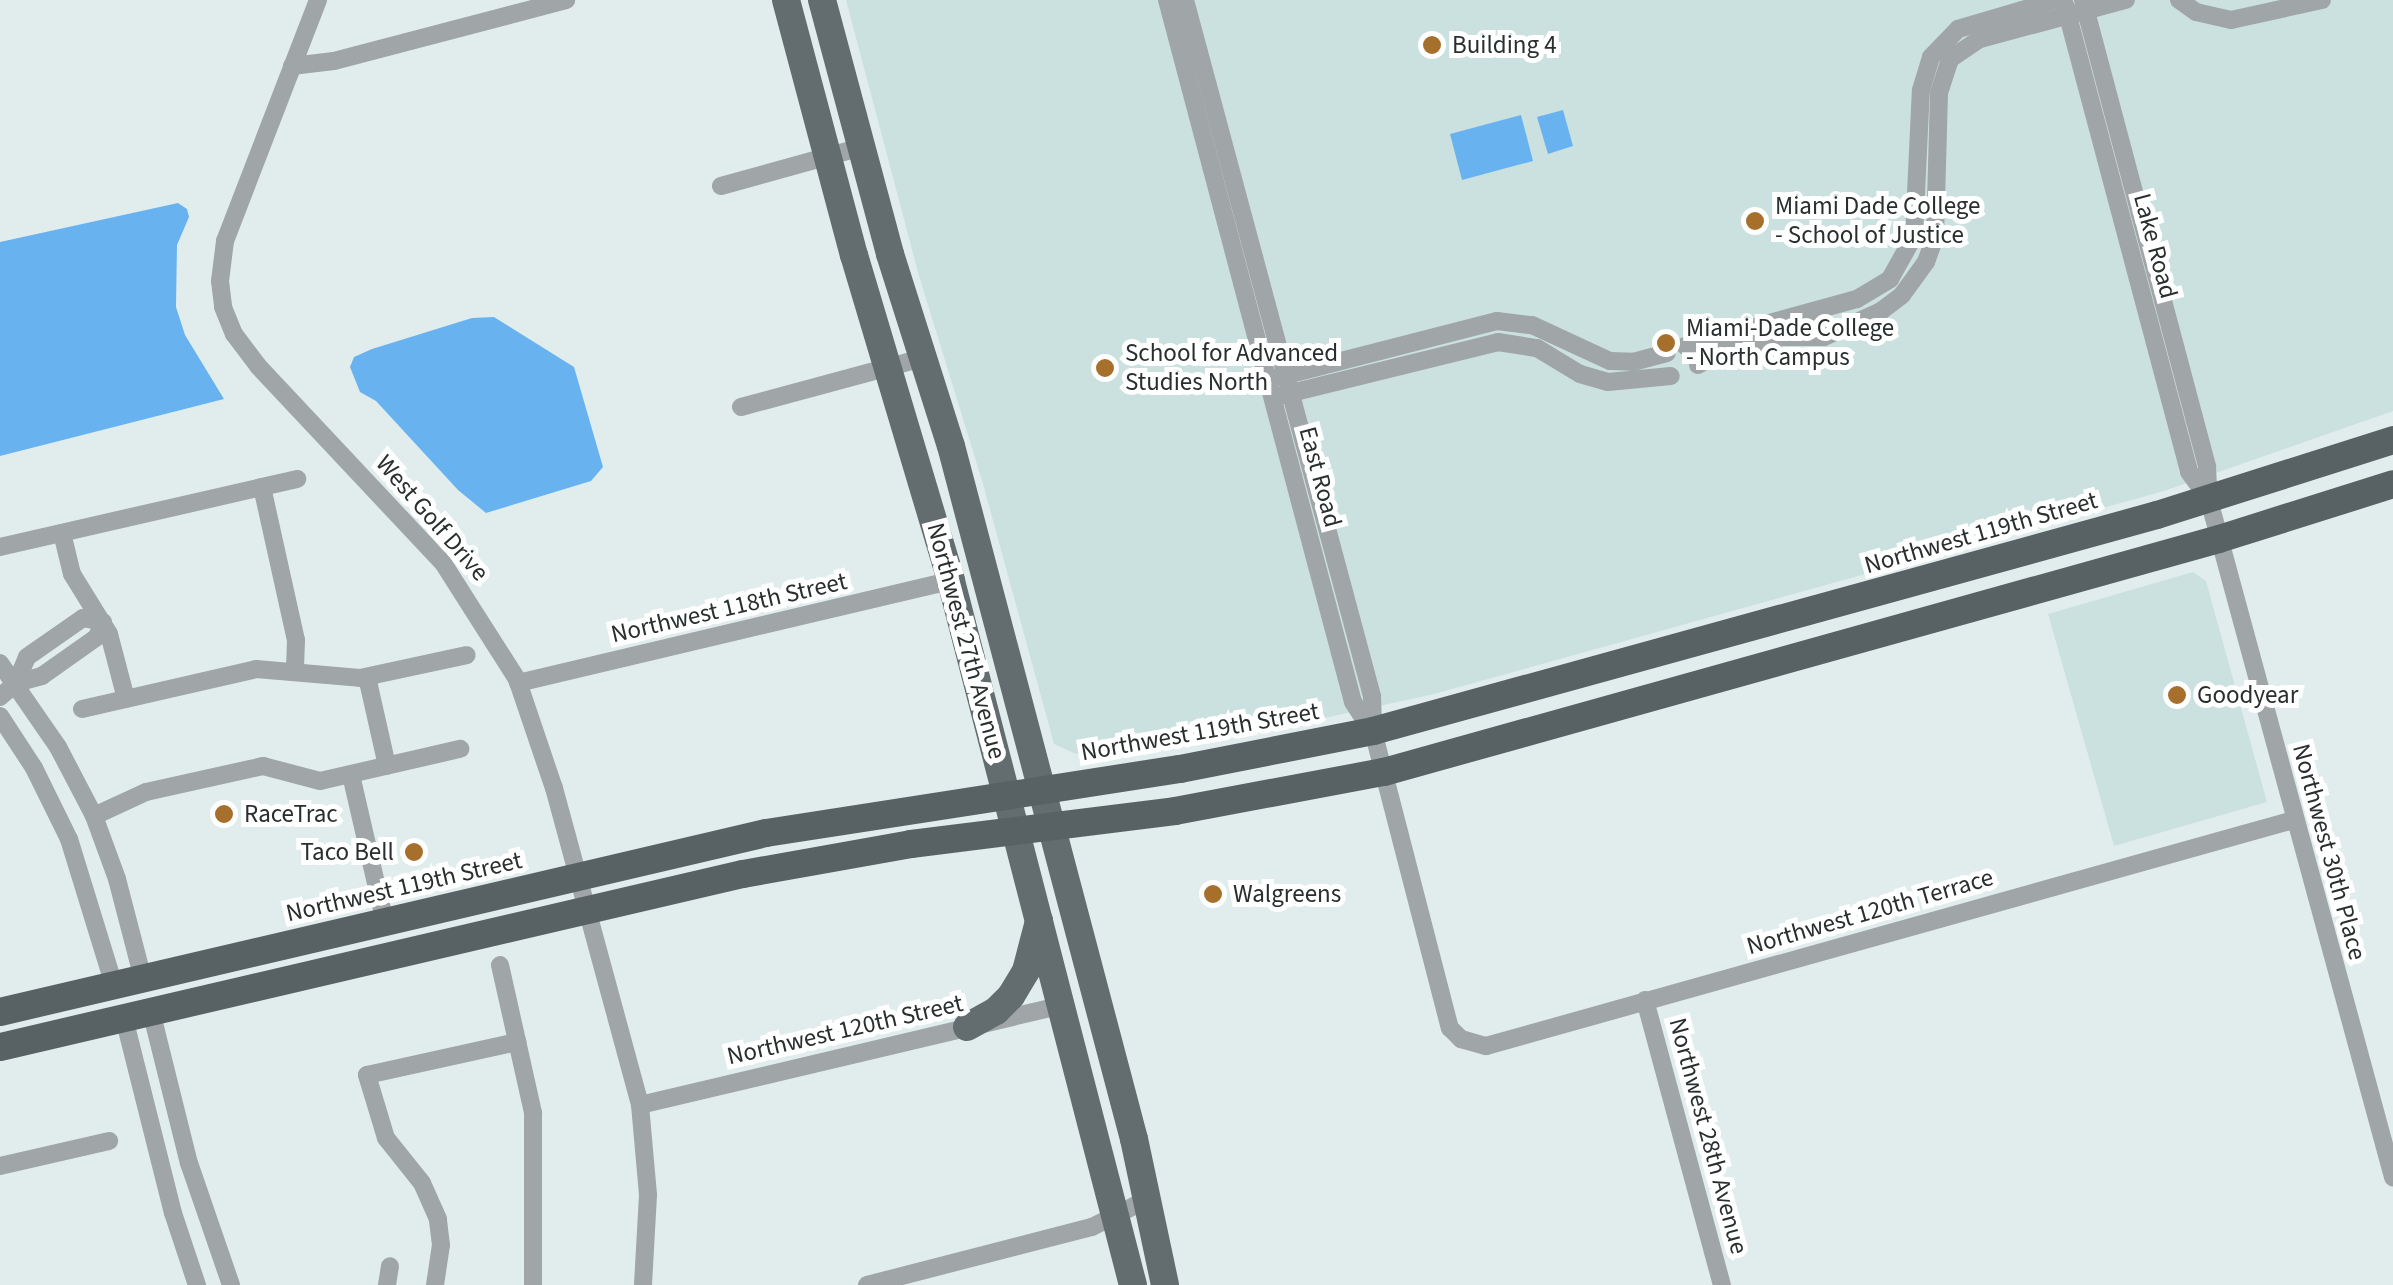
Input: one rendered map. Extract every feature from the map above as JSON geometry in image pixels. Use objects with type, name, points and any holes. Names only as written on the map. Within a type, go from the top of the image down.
[{"type":"highway","name":"Northwest 119th Street","points":[[0,1012],[766,833],[1180,769],[1373,731],[2208,500],[2393,440]]},
{"type":"highway","points":[[0,1047],[587,909],[827,858],[1175,810],[1384,772],[2219,540],[2393,484]]},
{"type":"highway","points":[[138,1015],[143,978]]},
{"type":"highway","points":[[114,985],[138,1015]]},
{"type":"main road","name":"Northwest 27th Avenue","points":[[786,0],[826,156],[951,581],[1133,1285]]},
{"type":"main road","name":"Northwest 27th Avenue","points":[[822,0],[951,446],[1166,1285]]},
{"type":"main road","points":[[967,1027],[996,1012],[1011,996],[1026,971],[1040,920]]},
{"type":"street","name":"West Golf Drive","points":[[318,0],[225,240],[220,281],[225,314],[258,366],[443,563],[488,627],[518,683],[546,762],[640,1104],[648,1205],[643,1285]]},
{"type":"street","points":[[292,66],[334,61],[566,0]]},
{"type":"street","name":"East Road","points":[[1167,0],[1279,386]]},
{"type":"street","name":"East Road","points":[[1185,0],[1354,702],[1373,731],[1450,1028],[1460,1039]]},
{"type":"street","points":[[1279,386],[1498,320],[1532,325],[1592,357],[1633,362],[1839,304],[1883,284],[1911,247],[1922,79],[1936,49],[1964,26],[2126,0]]},
{"type":"street","points":[[2175,1],[2207,17],[2231,20],[2322,0]]},
{"type":"street","points":[[1279,386],[1498,342],[1537,348],[1580,374],[1608,382],[1690,377],[1698,364],[1714,355],[1770,340],[1817,339],[1846,327],[1891,304],[1926,262],[1936,224],[1939,89],[1950,60],[1980,39],[2071,6]]},
{"type":"street","name":"Lake Road","points":[[2071,6],[2189,472],[2208,500],[2219,540]]},
{"type":"street","points":[[721,186],[862,147]]},
{"type":"street","points":[[1839,304],[1846,327]]},
{"type":"street","points":[[1676,350],[1694,352],[1698,364]]},
{"type":"street","points":[[1671,376],[1664,366],[1676,350]]},
{"type":"street","points":[[741,407],[923,358]]},
{"type":"street","points":[[0,546],[297,479]]},
{"type":"street","points":[[262,487],[296,640],[294,671]]},
{"type":"street","points":[[62,533],[72,574],[103,622],[126,699]]},
{"type":"street","name":"Northwest 30th Place","points":[[2219,540],[2393,1176]]},
{"type":"street","name":"Northwest 118th Street","points":[[518,683],[951,581]]},
{"type":"street","points":[[0,697],[16,683],[27,658],[84,618],[103,622]]},
{"type":"street","points":[[16,683],[42,676],[97,637],[103,622]]},
{"type":"street","points":[[70,628],[82,636],[84,646]]},
{"type":"street","points":[[82,709],[256,668],[367,677],[466,655]]},
{"type":"street","points":[[0,663],[58,746],[94,816],[117,879],[143,978]]},
{"type":"street","points":[[367,677],[387,766]]},
{"type":"street","points":[[0,716],[34,768],[71,844],[114,985]]},
{"type":"street","points":[[94,816],[129,797],[263,766],[282,767],[320,780],[460,749]]},
{"type":"street","points":[[351,775],[385,922]]},
{"type":"street","name":"Northwest 120th Terrace","points":[[1460,1039],[1486,1046],[2294,820]]},
{"type":"street","points":[[500,966],[533,1121],[533,1285]]},
{"type":"street","name":"Northwest 28th Avenue","points":[[1645,1000],[1721,1285]]},
{"type":"street","name":"Northwest 120th Street","points":[[640,1104],[1063,1005]]},
{"type":"street","points":[[138,1015],[173,1106],[232,1285]]},
{"type":"street","points":[[138,1015],[186,1252],[197,1285]]},
{"type":"street","points":[[435,1285],[441,1245],[438,1219],[422,1183],[386,1138],[367,1076],[518,1042]]},
{"type":"street","points":[[0,1166],[109,1140]]},
{"type":"street","points":[[867,1285],[1092,1227],[1146,1200]]},
{"type":"street","points":[[186,1252],[216,1243]]},
{"type":"street","points":[[387,1285],[390,1266]]},
{"type":"shaded area","name":"Miami-Dade College - North Campus","points":[[846,0],[2393,0],[2393,411],[2164,491],[1434,694],[1265,731],[1076,754],[1054,744],[983,484],[919,276]]},
{"type":"shaded area","points":[[2193,572],[2206,581],[2267,802],[2114,846],[2048,614]]},
{"type":"water","points":[[1563,110],[1573,146],[1548,154],[1537,117]]},
{"type":"water","points":[[1521,115],[1533,161],[1462,180],[1450,134]]},
{"type":"water","points":[[178,203],[187,209],[189,217],[177,245],[176,307],[185,335],[224,399],[0,456],[0,242]]},
{"type":"water","points":[[494,317],[574,367],[603,467],[591,481],[486,513],[458,490],[376,401],[360,392],[350,367],[354,357],[372,349],[472,318]]},
{"type":"place","name":"Building 4","points":[[1432,45]]},
{"type":"place","name":"Miami Dade College - School of Justice","points":[[1755,221]]},
{"type":"place","name":"Miami-Dade College - North Campus","points":[[1666,343]]},
{"type":"place","name":"School for Advanced Studies North","points":[[1105,368]]},
{"type":"place","name":"Goodyear","points":[[2177,695]]},
{"type":"place","name":"RaceTrac","points":[[224,814]]},
{"type":"place","name":"Taco Bell","points":[[414,852]]},
{"type":"place","name":"Walgreens","points":[[1213,894]]}]
